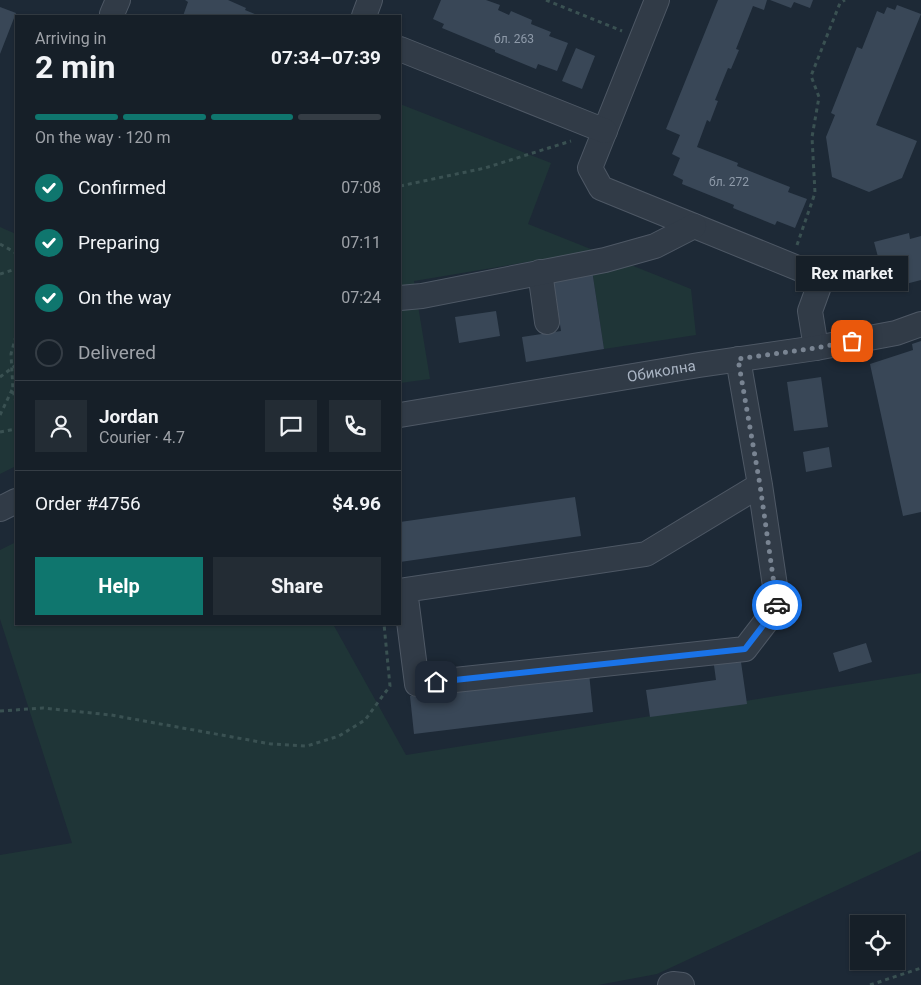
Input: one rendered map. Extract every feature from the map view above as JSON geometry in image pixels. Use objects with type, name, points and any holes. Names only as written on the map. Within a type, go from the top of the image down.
[{"type":"street","points":[[364,15],[370,0]]},
{"type":"street","points":[[656,0],[590,168],[601,188],[822,278],[810,310],[816,348]]},
{"type":"street","points":[[401,49],[605,131]]},
{"type":"street","points":[[401,298],[422,296],[605,260],[655,246],[694,226]]},
{"type":"street","points":[[540,272],[547,322]]},
{"type":"street","name":"Обиколна","points":[[401,415],[738,359],[816,348],[896,333],[921,324]]},
{"type":"street","points":[[738,359],[760,485],[778,606],[745,649],[417,684],[405,590],[646,554],[760,485]]},
{"type":"street","points":[[0,509],[15,502]]},
{"type":"street","points":[[670,985],[682,985]]},
{"type":"path","points":[[546,0],[641,38]]},
{"type":"path","points":[[790,265],[815,193],[812,137],[819,97],[811,76],[840,4],[845,0]]},
{"type":"path","points":[[401,186],[485,168],[605,131]]},
{"type":"path","points":[[0,244],[15,252]]},
{"type":"path","points":[[0,274],[15,269]]},
{"type":"path","points":[[15,340],[12,354],[15,399]]},
{"type":"path","points":[[0,377],[15,366]]},
{"type":"path","points":[[0,415],[13,390]]},
{"type":"path","points":[[0,432],[15,429]]},
{"type":"path","points":[[0,711],[43,708],[110,715],[271,744],[307,746],[339,736],[365,720],[390,686],[384,625]]},
{"type":"path","points":[[870,985],[921,968]]},
{"type":"green space","points":[[401,104],[551,163],[528,224],[691,289],[696,335],[604,349],[592,270],[557,257],[414,281],[430,379],[401,383]]},
{"type":"green space","points":[[0,227],[15,234],[15,466],[0,474]]},
{"type":"green space","points":[[15,542],[15,625],[334,625],[406,755],[921,673],[921,851],[657,974],[598,985],[0,985],[0,855],[72,843],[0,619],[0,550]]},
{"type":"building","points":[[185,0],[228,0],[258,15],[183,15],[188,2]]},
{"type":"building","points":[[441,0],[486,0],[500,5],[498,10],[509,15],[511,11],[532,20],[531,24],[551,32],[549,36],[568,43],[557,71],[538,64],[536,69],[442,28],[444,24],[433,19]]},
{"type":"building","points":[[718,0],[767,0],[764,10],[753,6],[736,49],[739,50],[731,69],[728,68],[715,100],[718,101],[710,122],[707,120],[697,147],[738,163],[737,166],[790,187],[788,192],[807,199],[795,228],[777,221],[775,225],[733,208],[734,205],[682,184],[683,180],[673,175],[680,158],[672,154],[680,135],[666,129]]},
{"type":"building","points":[[770,0],[813,0],[810,8],[794,2],[791,8]]},
{"type":"building","points":[[897,5],[921,14],[876,125],[917,141],[902,178],[869,192],[832,177],[826,137],[835,115],[831,113],[857,47],[862,49],[877,11],[884,14],[887,7],[895,10]]},
{"type":"building","points":[[0,7],[16,13],[0,54]]},
{"type":"building","points":[[576,48],[595,56],[582,89],[562,81]]},
{"type":"building","points":[[909,233],[910,239],[921,236],[921,280],[898,286],[896,280],[885,283],[874,242]]},
{"type":"building","points":[[592,270],[604,349],[526,362],[522,337],[561,331],[553,277]]},
{"type":"building","points":[[496,311],[500,336],[459,343],[455,317]]},
{"type":"building","points":[[921,341],[921,512],[903,516],[870,364],[913,350],[912,344]]},
{"type":"building","points":[[821,377],[828,427],[794,431],[787,382]]},
{"type":"building","points":[[829,447],[832,467],[806,472],[803,452]]},
{"type":"building","points":[[575,497],[581,536],[401,562],[401,522]]},
{"type":"building","points":[[866,643],[872,662],[839,672],[833,653]]},
{"type":"building","points":[[740,655],[747,704],[650,717],[646,690],[716,680],[713,658]]},
{"type":"building","points":[[589,673],[593,712],[414,734],[410,696]]},
{"type":"way so far","points":[[777,605],[760,485],[738,359],[852,341]]},
{"type":"place","name":"Rex market","points":[[852,341]]},
{"type":"route","points":[[436,682],[745,649],[777,605]]}]
